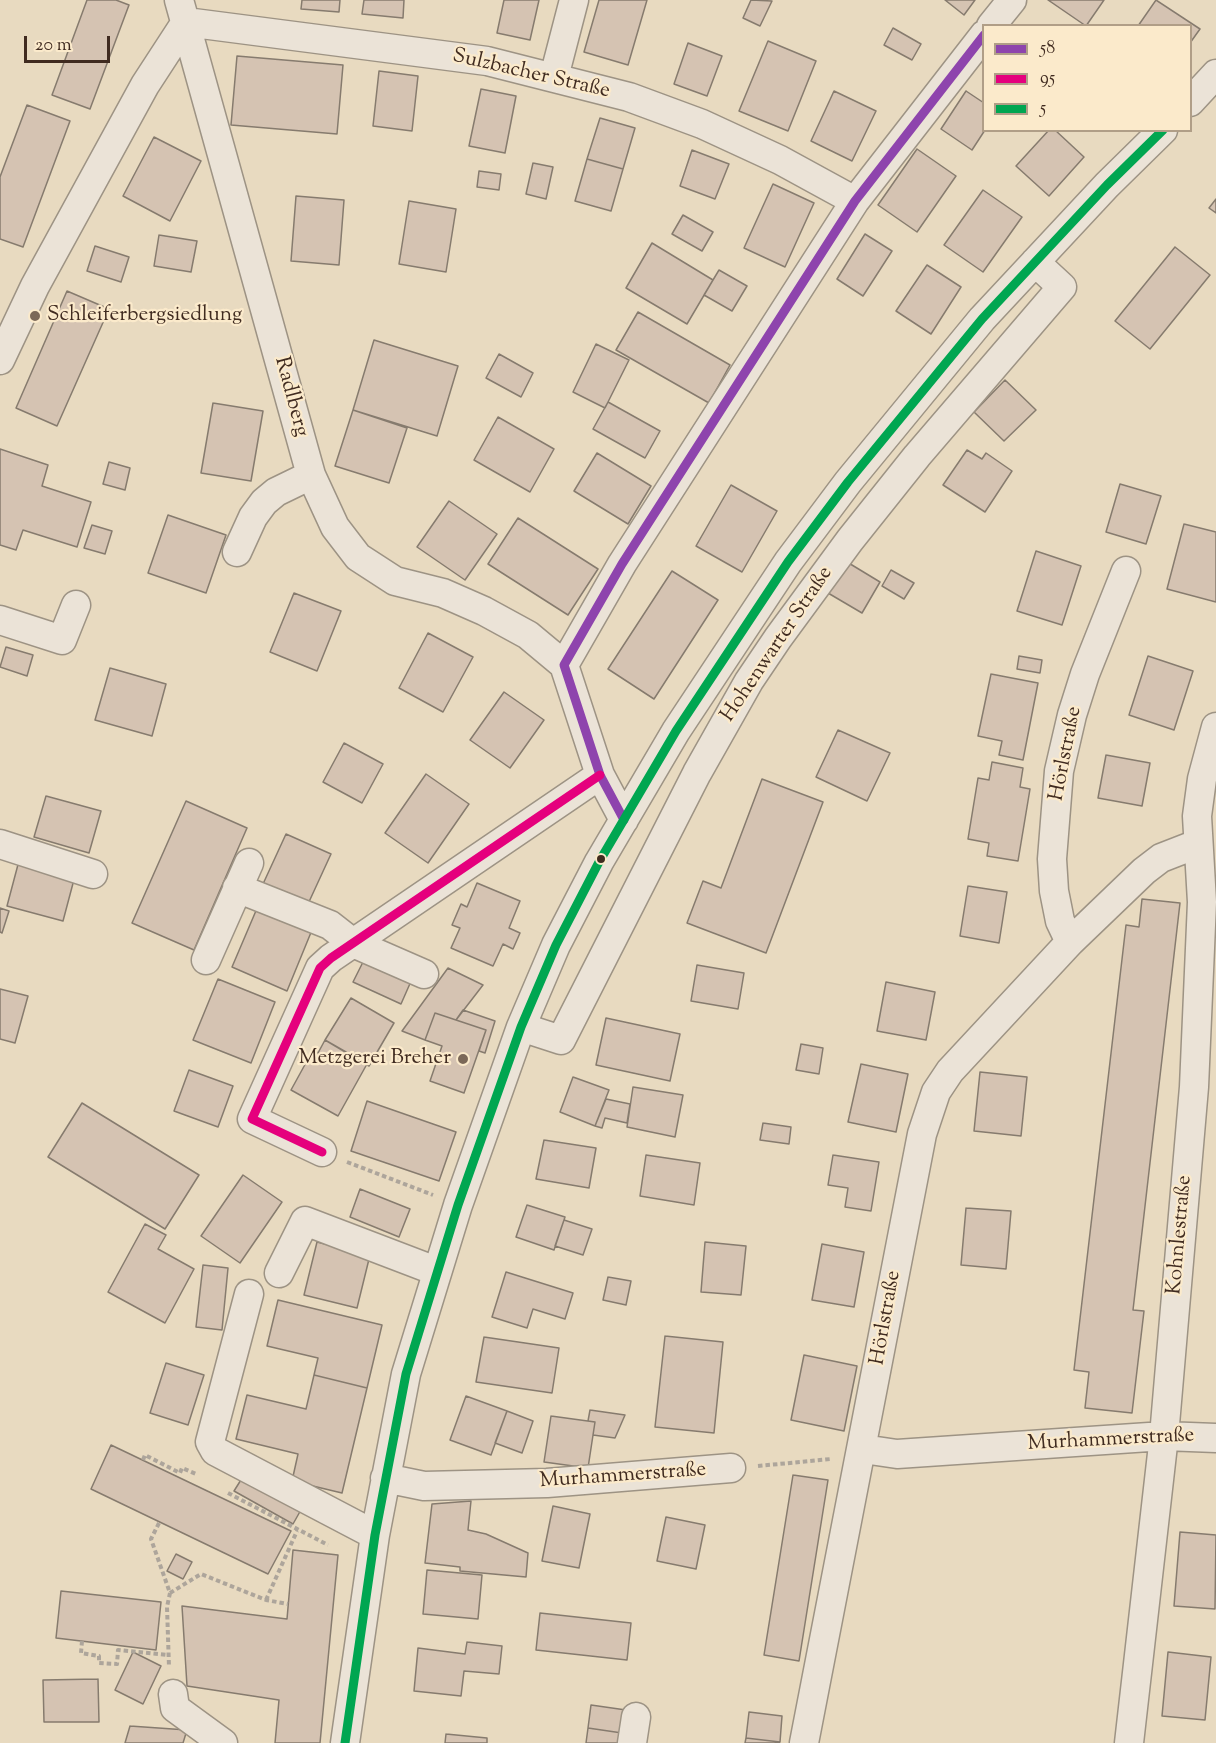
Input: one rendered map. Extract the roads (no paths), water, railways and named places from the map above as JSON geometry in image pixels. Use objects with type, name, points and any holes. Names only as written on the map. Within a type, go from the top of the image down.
[{"type":"street","points":[[554,77],[574,0]]},
{"type":"street","points":[[993,24],[1012,0]]},
{"type":"street","points":[[0,360],[36,286],[182,11]]},
{"type":"street","name":"Sulzbacher Straße","points":[[182,11],[487,61],[629,97],[702,124],[790,165],[855,201]]},
{"type":"street","name":"Radlberg","points":[[182,11],[312,475],[335,527],[358,557],[395,581],[443,593],[484,611],[528,635],[564,665]]},
{"type":"street","points":[[624,820],[600,775],[564,665],[622,564],[855,201],[982,38]]},
{"type":"street","points":[[1192,101],[1216,74]]},
{"type":"street","name":"Hohenwarter Straße","points":[[345,1743],[375,1534],[406,1374],[458,1205],[521,1027],[556,945],[624,820],[676,731],[788,562],[848,482],[982,319],[1161,132]]},
{"type":"street","name":"Hohenwarter Straße","points":[[521,1027],[561,1040],[697,772],[772,646],[850,540],[910,465],[1062,287],[1035,262]]},
{"type":"street","points":[[237,552],[253,517],[264,502],[276,492],[312,475]]},
{"type":"street","name":"Hörlstraße","points":[[1070,942],[1060,921],[1054,891],[1052,859],[1059,771],[1085,674],[1126,571]]},
{"type":"street","points":[[0,620],[62,640],[76,605]]},
{"type":"street","name":"Kohnlestraße","points":[[1129,1743],[1164,1436],[1194,1087],[1202,902],[1197,844],[1206,817],[1202,778],[1216,728]]},
{"type":"street","points":[[322,1152],[252,1119],[320,968],[353,943],[600,775]]},
{"type":"street","points":[[0,844],[93,874]]},
{"type":"street","name":"Hörlstraße","points":[[804,1743],[863,1452],[920,1145],[936,1092],[950,1071],[1070,942],[1144,871],[1161,858],[1197,844]]},
{"type":"street","points":[[206,960],[243,875],[330,925],[353,943],[424,974]]},
{"type":"street","points":[[279,1273],[305,1221],[436,1271]]},
{"type":"street","points":[[249,1294],[210,1442],[214,1450],[375,1534]]},
{"type":"street","name":"Murhammerstraße","points":[[863,1452],[897,1454],[1164,1436],[1216,1438]]},
{"type":"street","name":"Murhammerstraße","points":[[385,1478],[424,1486],[547,1483],[731,1468]]},
{"type":"street","points":[[173,1694],[175,1708],[223,1743]]},
{"type":"place","name":"Schleiferbergsiedlung","points":[[35,316]]},
{"type":"place","name":"Metzgerei Breher","points":[[463,1059]]}]
